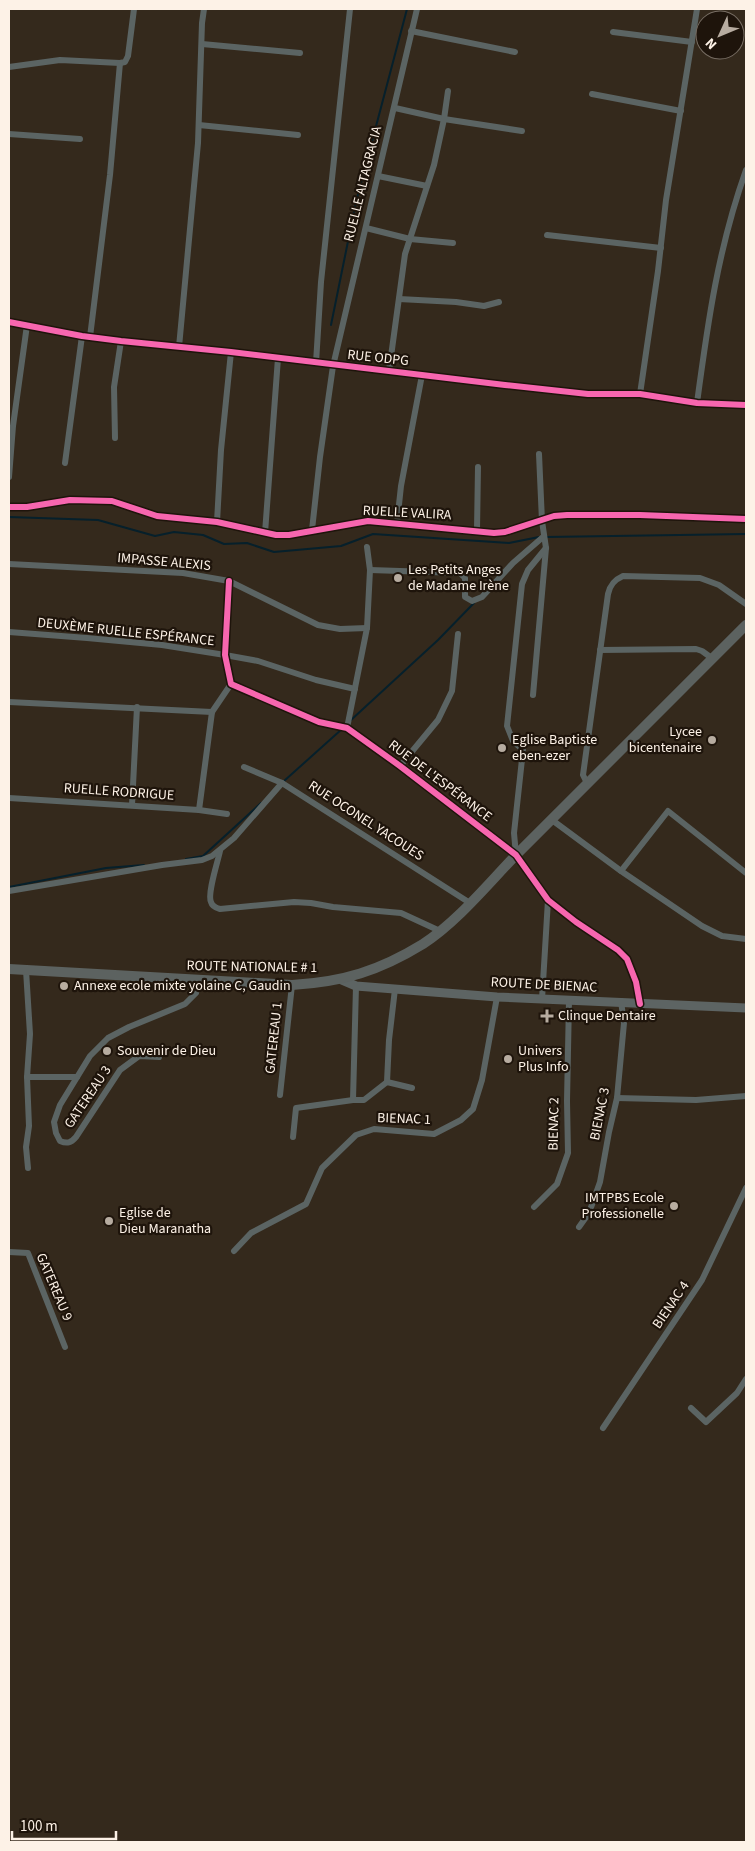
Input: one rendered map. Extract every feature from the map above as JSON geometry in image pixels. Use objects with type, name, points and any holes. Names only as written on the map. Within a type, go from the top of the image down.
[{"type":"main road","name":"ROUTE NATIONALE # 1","points":[[9,969],[292,985],[342,980],[377,968],[424,943],[440,931],[746,626]]},
{"type":"main road","name":"ROUTE DE BIENAC","points":[[342,980],[356,986],[497,997],[746,1008]]},
{"type":"street","points":[[9,67],[60,60],[120,64],[125,62],[128,56],[134,9]]},
{"type":"street","points":[[179,347],[199,125],[204,9]]},
{"type":"street","points":[[316,363],[321,282],[350,9]]},
{"type":"street","name":"RUELLE ALTAGRACIA","points":[[312,530],[333,366],[417,9]]},
{"type":"street","points":[[640,394],[666,200],[697,9]]},
{"type":"street","points":[[411,31],[515,52]]},
{"type":"street","points":[[614,32],[692,42]]},
{"type":"street","points":[[202,44],[300,53]]},
{"type":"street","points":[[90,337],[110,175],[120,64]]},
{"type":"street","points":[[389,371],[406,254],[434,166],[448,91]]},
{"type":"street","points":[[592,94],[681,111]]},
{"type":"street","points":[[395,108],[444,119],[522,131]]},
{"type":"street","points":[[199,125],[298,135]]},
{"type":"street","points":[[9,134],[80,139]]},
{"type":"street","points":[[697,403],[712,293],[724,239],[746,170]]},
{"type":"street","points":[[378,176],[427,186]]},
{"type":"street","points":[[366,228],[410,240],[453,243]]},
{"type":"street","points":[[547,235],[661,248]]},
{"type":"street","points":[[399,299],[456,302],[484,306],[499,302]]},
{"type":"street","name":"RUE ODPG","points":[[9,322],[82,336],[231,352],[333,366],[588,394],[640,394],[697,403],[746,405]]},
{"type":"street","points":[[9,477],[9,459],[27,326]]},
{"type":"street","points":[[65,463],[82,336]]},
{"type":"street","points":[[115,438],[114,387],[121,341]]},
{"type":"street","points":[[216,522],[220,450],[231,352]]},
{"type":"street","points":[[264,534],[278,358]]},
{"type":"street","points":[[398,523],[401,486],[422,375]]},
{"type":"street","points":[[533,695],[546,548],[543,537],[539,454]]},
{"type":"street","points":[[477,530],[478,468]]},
{"type":"street","name":"RUELLE VALIRA","points":[[9,508],[70,500],[112,501],[157,516],[216,522],[264,534],[276,535],[289,535],[368,521],[494,533],[505,532],[554,516],[567,514],[746,520]]},
{"type":"street","points":[[370,570],[460,573],[465,578],[465,597],[475,601],[482,597],[513,563],[543,537]]},
{"type":"street","points":[[231,684],[319,722],[348,728],[367,628],[370,570],[367,547]]},
{"type":"street","points":[[546,548],[528,570],[522,584],[507,726],[513,741],[524,750],[514,833],[516,855],[548,900],[569,917],[618,950],[627,959],[636,982],[640,1004]]},
{"type":"street","name":"IMPASSE ALEXIS","points":[[9,564],[183,573],[229,581],[318,625],[340,629],[367,628]]},
{"type":"street","points":[[587,784],[583,775],[600,650],[609,589],[617,578],[622,576],[700,578],[719,585],[746,604]]},
{"type":"street","points":[[199,810],[212,712],[231,684],[225,655],[229,581]]},
{"type":"street","name":"DEUXÈME RUELLE ESPÉRANCE","points":[[9,632],[153,644],[225,655],[258,661],[316,680],[355,689]]},
{"type":"street","points":[[400,766],[438,720],[452,691],[458,634]]},
{"type":"street","points":[[600,650],[696,650],[702,651],[713,659]]},
{"type":"street","points":[[9,702],[212,712]]},
{"type":"street","points":[[132,805],[137,707]]},
{"type":"street","name":"RUE DE L'ESPÉRANCE","points":[[348,728],[516,855]]},
{"type":"street","name":"RUE OCONEL YACOUES","points":[[244,767],[282,783],[470,903]]},
{"type":"street","points":[[9,891],[202,860],[220,851],[282,783]]},
{"type":"street","name":"RUELLE RODRIGUE","points":[[9,798],[132,805],[227,814]]},
{"type":"street","points":[[621,871],[668,811],[746,872]]},
{"type":"street","points":[[552,820],[621,871],[702,926],[722,936],[746,939]]},
{"type":"street","points":[[220,851],[210,896],[215,908],[294,902],[311,903],[333,907],[401,913],[440,931]]},
{"type":"street","points":[[542,999],[548,900]]},
{"type":"street","points":[[26,970],[30,1034],[27,1077],[29,1126],[26,1147],[28,1168]]},
{"type":"street","name":"GATEREAU 3","points":[[159,1057],[139,1056],[120,1070],[72,1142],[60,1141],[54,1122],[60,1105],[90,1056],[108,1038],[185,1004],[196,993],[199,980]]},
{"type":"street","name":"GATEREAU 1","points":[[280,1095],[292,985]]},
{"type":"street","points":[[354,1100],[356,986]]},
{"type":"street","points":[[293,1137],[296,1108],[364,1100],[387,1082],[389,1040],[395,989]]},
{"type":"street","name":"BIENAC 1","points":[[234,1250],[251,1233],[306,1204],[322,1168],[356,1135],[374,1129],[434,1134],[461,1120],[473,1109],[482,1080],[497,997]]},
{"type":"street","name":"BIENAC 2","points":[[534,1207],[557,1184],[568,1153],[569,1001]]},
{"type":"street","name":"BIENAC 3","points":[[579,1227],[589,1213],[600,1182],[609,1132],[618,1098],[624,1023],[621,1001]]},
{"type":"street","points":[[27,1077],[77,1077]]},
{"type":"street","points":[[387,1082],[412,1088]]},
{"type":"street","points":[[618,1098],[696,1100],[746,1096]]},
{"type":"street","name":"BIENAC 4","points":[[603,1428],[702,1280],[746,1188]]},
{"type":"street","name":"GATEREAU 9","points":[[9,1252],[28,1253],[65,1346]]},
{"type":"street","points":[[691,1408],[706,1422],[737,1393],[746,1379]]},
{"type":"waterway","points":[[331,325],[356,202],[407,9]]},
{"type":"waterway","points":[[9,517],[98,520],[155,536],[174,532],[203,535],[224,544],[247,543],[274,552],[341,546],[373,534],[509,543],[539,537]]},
{"type":"waterway","points":[[546,537],[746,534]]},
{"type":"waterway","points":[[351,720],[438,640],[474,603]]},
{"type":"waterway","points":[[284,781],[342,729]]},
{"type":"waterway","points":[[186,859],[203,856],[261,803]]},
{"type":"waterway","points":[[9,887],[106,868],[144,865]]},
{"type":"cycle path","points":[[9,322],[82,336],[121,341],[231,352],[505,385],[588,394],[640,394],[697,403],[746,405]]},
{"type":"cycle path","points":[[9,507],[27,507],[70,500],[112,501],[157,516],[217,522],[276,535],[289,535],[368,521],[494,533],[505,532],[554,516],[567,515],[640,515],[746,519]]},
{"type":"cycle path","points":[[229,581],[225,655],[231,684],[319,722],[347,728],[516,855],[548,900],[576,922],[618,950],[627,959],[636,982],[640,1004]]},
{"type":"place","name":"Les Petits Anges de Madame Irène","points":[[398,578]]},
{"type":"place","name":"Lycee bicentenaire","points":[[712,740]]},
{"type":"place","name":"Eglise Baptiste eben-ezer","points":[[502,748]]},
{"type":"place","name":"Annexe ecole mixte yolaine C, Gaudin","points":[[64,986]]},
{"type":"place","name":"Clinque Dentaire","points":[[547,1016]]},
{"type":"place","name":"Souvenir de Dieu","points":[[107,1051]]},
{"type":"place","name":"Univers Plus Info","points":[[508,1059]]},
{"type":"place","name":"IMTPBS Ecole Professionelle","points":[[674,1206]]},
{"type":"place","name":"Eglise de Dieu Maranatha","points":[[109,1221]]}]
